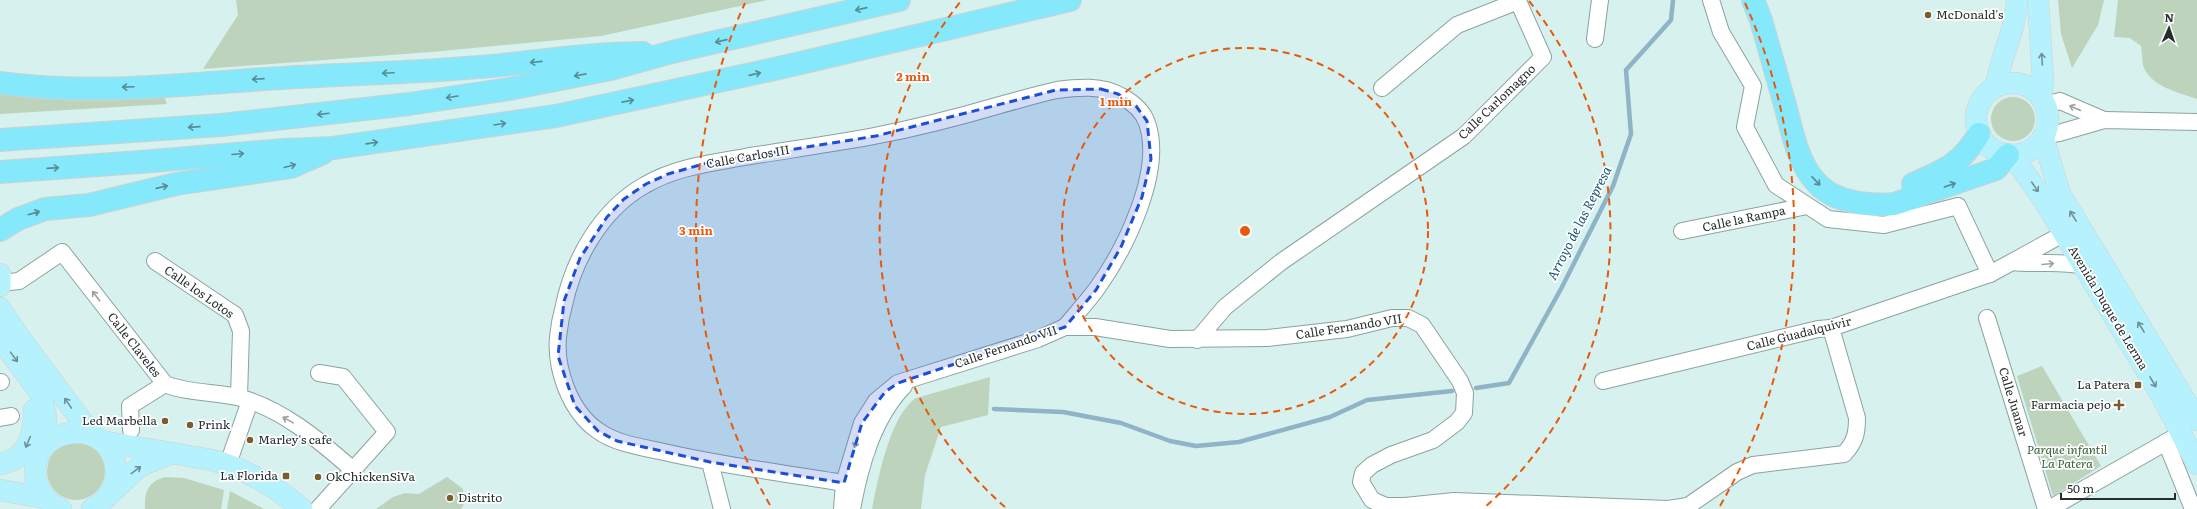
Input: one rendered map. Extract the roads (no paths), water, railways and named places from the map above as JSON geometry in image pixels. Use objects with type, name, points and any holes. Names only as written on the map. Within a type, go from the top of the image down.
[{"type":"highway","points":[[0,140],[221,125],[409,104],[509,89],[612,69],[672,52],[899,0]]},
{"type":"highway","points":[[0,172],[284,150],[333,148],[556,116],[645,98],[1070,0]]},
{"type":"highway","points":[[1753,0],[1761,20],[1799,154],[1815,182],[1827,191],[1859,203],[1876,205],[1894,204],[1996,169],[2010,155]]},
{"type":"highway","points":[[1769,0],[1808,140],[1814,156],[1833,176],[1859,190],[1876,192],[1893,190],[1931,176],[1957,163],[1968,152],[1979,134]]},
{"type":"highway","points":[[0,83],[74,89],[135,87],[427,71],[550,60],[608,52],[672,52]]},
{"type":"highway","points":[[0,230],[18,219],[45,210],[89,205],[176,184],[291,167],[333,148]]},
{"type":"main road","points":[[1996,87],[1998,70],[2015,22],[2017,0]]},
{"type":"main road","points":[[2038,0],[2043,101],[2048,117],[2044,136],[2037,145],[2028,152],[2010,155],[1991,148],[1979,134],[1976,120],[1977,109],[1986,94],[1996,87],[2008,83],[2020,84],[2032,89],[2043,101]]},
{"type":"main road","name":"Avenida Duque de Lerma","points":[[2044,136],[2060,194],[2197,464]]},
{"type":"main road","name":"Avenida Duque de Lerma","points":[[2010,155],[2045,202],[2182,432]]},
{"type":"main road","points":[[0,308],[20,338],[96,438],[112,454],[116,471],[115,484],[110,494]]},
{"type":"main road","points":[[0,338],[44,400],[46,416],[42,451],[36,466],[36,477],[39,488],[53,504]]},
{"type":"main road","points":[[0,464],[16,460],[24,452],[32,434],[34,410],[28,376]]},
{"type":"main road","points":[[0,474],[25,466],[55,438],[67,433],[80,432],[96,438],[169,454],[191,456],[228,464],[275,488],[302,509]]},
{"type":"main road","points":[[92,509],[101,504],[140,466],[169,454]]},
{"type":"main road","points":[[0,490],[53,504]]},
{"type":"street","points":[[1595,38],[1600,0]]},
{"type":"street","points":[[1711,0],[1721,32],[1753,86],[1745,127],[1776,185],[1828,220],[1884,225],[1958,206],[1990,274]]},
{"type":"street","name":"Calle Carlomagno","points":[[1197,340],[1226,307],[1280,262],[1464,136],[1543,57],[1518,1],[1457,25],[1382,88]]},
{"type":"street","name":"Calle Carlos III","points":[[844,482],[710,462],[617,441],[598,431],[585,420],[575,406],[568,391],[558,356],[558,338],[564,301],[572,276],[592,237],[624,199],[646,184],[668,174],[707,163],[876,136],[1056,90],[1101,88],[1118,94],[1136,106],[1147,121],[1151,139],[1151,159],[1147,179],[1132,225],[1107,274],[1096,290],[1065,327]]},
{"type":"street","points":[[2043,101],[2060,101],[2104,120]]},
{"type":"street","points":[[2044,136],[2104,120],[2197,122]]},
{"type":"street","name":"Calle la Rampa","points":[[1682,231],[1807,206]]},
{"type":"street","name":"Calle Guadalquivir","points":[[1603,381],[1818,329],[1832,328],[1990,274],[2063,234]]},
{"type":"street","name":"Calle Claveles","points":[[0,281],[19,281],[62,252],[165,384],[173,388],[213,392],[244,399],[295,424],[324,444],[352,469]]},
{"type":"street","name":"Calle los Lotos","points":[[155,261],[235,315],[241,330],[244,399],[228,464]]},
{"type":"street","points":[[2013,262],[2034,265],[2069,263],[2083,266]]},
{"type":"street","name":"Calle Fernando VII","points":[[849,507],[868,449],[871,422],[870,408],[884,392],[898,383],[1038,339],[1065,327],[1095,327],[1170,339],[1197,340],[1268,338],[1347,328],[1392,318],[1408,318],[1422,325],[1460,381],[1465,393],[1466,403],[1464,413],[1457,422],[1445,432],[1433,440],[1372,465],[1363,473],[1361,482],[1365,491],[1372,500],[1386,506],[1405,506],[1454,501],[1668,508],[1688,506],[1737,472],[1753,464],[1844,454],[1853,444],[1857,433],[1857,418],[1832,328]]},
{"type":"street","name":"Calle Juanar","points":[[1988,318],[2052,508]]},
{"type":"street","points":[[318,509],[352,469],[387,432],[343,377],[319,373]]},
{"type":"street","points":[[131,430],[130,406],[165,384]]},
{"type":"street","name":"Calle Fernando VII","points":[[849,507],[844,482],[871,422]]},
{"type":"street","points":[[2052,508],[2182,432],[2193,509]]},
{"type":"street","name":"Calle Fernando VII","points":[[844,482],[850,477],[868,449]]},
{"type":"street","points":[[710,462],[722,509]]},
{"type":"waterway","name":"Arroyo de las Represa","points":[[1476,388],[1509,383],[1562,287],[1613,186],[1631,134],[1626,70],[1671,20],[1673,0]]},
{"type":"waterway","name":"Arroyo de las Represa","points":[[994,409],[1063,412],[1121,423],[1170,441],[1196,446],[1239,442],[1330,417],[1367,400],[1452,391]]},
{"type":"place","name":"McDonald's","points":[[1928,15]]},
{"type":"place","name":"La Patera","points":[[2138,385]]},
{"type":"place","name":"Farmacia pejo","points":[[2119,405]]},
{"type":"place","name":"Led Marbella","points":[[165,421]]},
{"type":"place","name":"Prink","points":[[190,425]]},
{"type":"place","name":"Marley's cafe","points":[[250,440]]},
{"type":"place","name":"La Florida","points":[[286,476]]},
{"type":"place","name":"OkChickenSiVa","points":[[318,477]]},
{"type":"place","name":"Distrito","points":[[450,498]]},
{"type":"park label","name":"Parque infantil La Patera","points":[[2067,457]]}]
